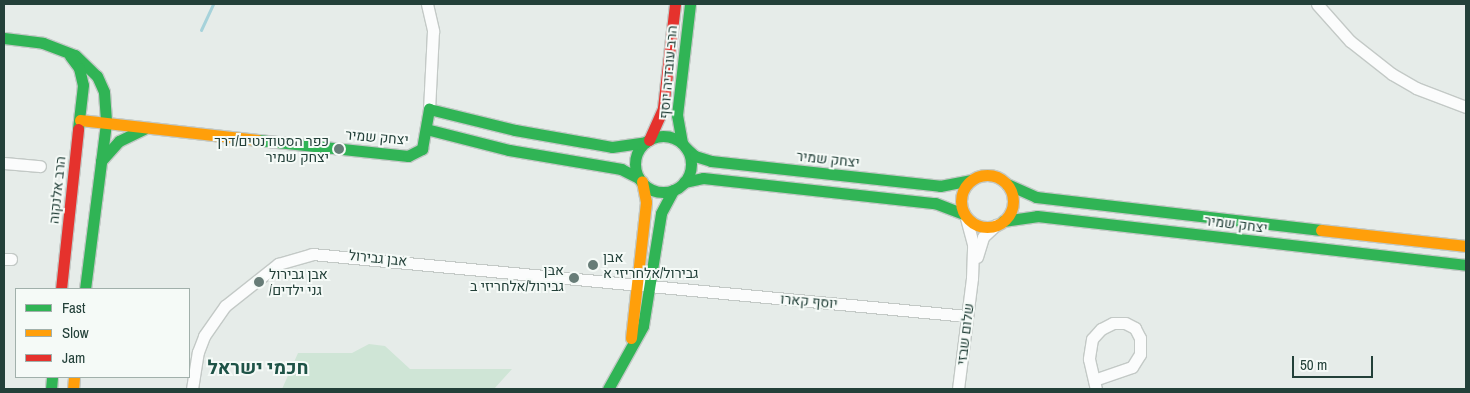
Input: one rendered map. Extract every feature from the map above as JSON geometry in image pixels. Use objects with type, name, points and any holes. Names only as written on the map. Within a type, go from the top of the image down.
[{"type":"main road","name":"הרב עובדיה יוסף","points":[[648,141],[663,108],[675,4]]},
{"type":"main road","name":"הרב עובדיה יוסף","points":[[684,145],[678,115],[690,4]]},
{"type":"main road","points":[[4,38],[57,47],[75,55],[97,76],[104,92],[106,123],[85,288]]},
{"type":"main road","points":[[57,47],[79,68],[83,85],[80,120],[148,127]]},
{"type":"main road","points":[[426,129],[430,109],[515,130],[612,147],[666,136],[684,145],[691,167],[684,182]]},
{"type":"main road","name":"הרב אלנקוה","points":[[61,288],[80,120]]},
{"type":"main road","points":[[101,162],[119,141],[148,127]]},
{"type":"main road","name":"יצחק שמיר","points":[[148,127],[408,156],[422,149],[426,129],[501,148],[621,169],[641,179]]},
{"type":"main road","points":[[628,354],[638,285],[646,202],[637,156],[648,141]]},
{"type":"main road","name":"יצחק שמיר","points":[[684,145],[695,156],[711,161],[940,186],[956,186],[970,180]]},
{"type":"main road","points":[[608,389],[643,326],[651,286],[661,213],[673,190],[684,182],[703,178],[935,203],[965,216],[980,226],[1000,223],[1013,203],[1007,184],[990,175],[970,180],[962,194],[965,216]]},
{"type":"main road","points":[[641,179],[656,191],[673,190]]},
{"type":"main road","name":"יצחק שמיר","points":[[1007,184],[1036,197],[1466,246]]},
{"type":"main road","name":"יצחק שמיר","points":[[1000,223],[1037,216],[1466,265]]},
{"type":"street","points":[[427,4],[432,31],[430,109]]},
{"type":"street","points":[[1317,4],[1350,41],[1392,74],[1416,88],[1466,107]]},
{"type":"street","points":[[4,163],[40,166]]},
{"type":"street","name":"שלום שבזי","points":[[958,389],[972,278],[973,244],[965,216]]},
{"type":"street","name":"שלום שבזי","points":[[972,278],[984,236],[1000,223]]},
{"type":"street","name":"אבן גבירול","points":[[192,389],[198,352],[213,321],[260,275],[295,256],[334,254],[651,286]]},
{"type":"street","name":"יוסף קארו","points":[[651,286],[967,316]]},
{"type":"street","points":[[1112,324],[1135,328],[1140,338],[1140,354],[1132,367],[1095,384],[1089,359],[1092,339],[1101,328],[1112,324]]},
{"type":"green space","points":[[369,344],[385,346],[410,369],[512,369],[494,389],[282,389],[298,353],[352,353]]},
{"type":"waterway","points":[[201,30],[213,4]]},
{"type":"traffic: fast","points":[[682,143],[677,115],[690,4]]},
{"type":"traffic: fast","points":[[4,38],[43,43],[75,55],[97,76],[104,92],[106,123],[85,288]]},
{"type":"traffic: fast","points":[[70,56],[79,68],[83,85],[78,129]]},
{"type":"traffic: fast","points":[[258,140],[408,156],[422,149],[429,109],[515,130],[612,147],[646,142]]},
{"type":"traffic: fast","points":[[101,161],[119,141],[144,129]]},
{"type":"traffic: fast","points":[[426,129],[509,150],[621,169],[639,178]]},
{"type":"traffic: fast","points":[[663,136],[674,138],[683,144],[689,153],[691,164],[689,175],[683,184],[674,190],[663,192],[652,190],[643,184],[637,175],[635,164],[637,153],[643,144],[652,138],[663,136]]},
{"type":"traffic: fast","points":[[686,148],[695,156],[711,161],[940,186],[970,180]]},
{"type":"traffic: fast","points":[[684,182],[703,178],[935,203],[964,214]]},
{"type":"traffic: fast","points":[[1007,184],[1036,197],[1321,230]]},
{"type":"traffic: fast","points":[[608,389],[643,326],[661,213],[673,190]]},
{"type":"traffic: fast","points":[[1003,221],[1037,216],[1466,265]]},
{"type":"traffic: fast","points":[[51,389],[52,378]]},
{"type":"traffic: slow","points":[[80,120],[258,140]]},
{"type":"traffic: slow","points":[[982,175],[992,175],[1006,182],[1013,196],[1013,201],[1013,206],[1006,220],[992,227],[982,227],[972,223],[965,216],[961,206],[961,196],[965,186],[972,179],[982,175]]},
{"type":"traffic: slow","points":[[631,338],[646,202],[642,181]]},
{"type":"traffic: slow","points":[[1321,230],[1466,246]]},
{"type":"traffic: slow","points":[[73,389],[74,378]]},
{"type":"traffic: jam","points":[[649,140],[663,108],[675,4]]},
{"type":"traffic: jam","points":[[61,288],[78,129]]},
{"type":"place","name":"כפר הסטודנטים/דרך יצחק שמיר","points":[[339,149]]},
{"type":"place","name":"אבן גבירול/אלחריזי א","points":[[593,265]]},
{"type":"place","name":"אבן גבירול/אלחריזי ב","points":[[574,278]]},
{"type":"place","name":"אבן גבירול /גני ילדים","points":[[259,282]]},
{"type":"district","name":"חכמי ישראל","points":[[258,368]]}]
